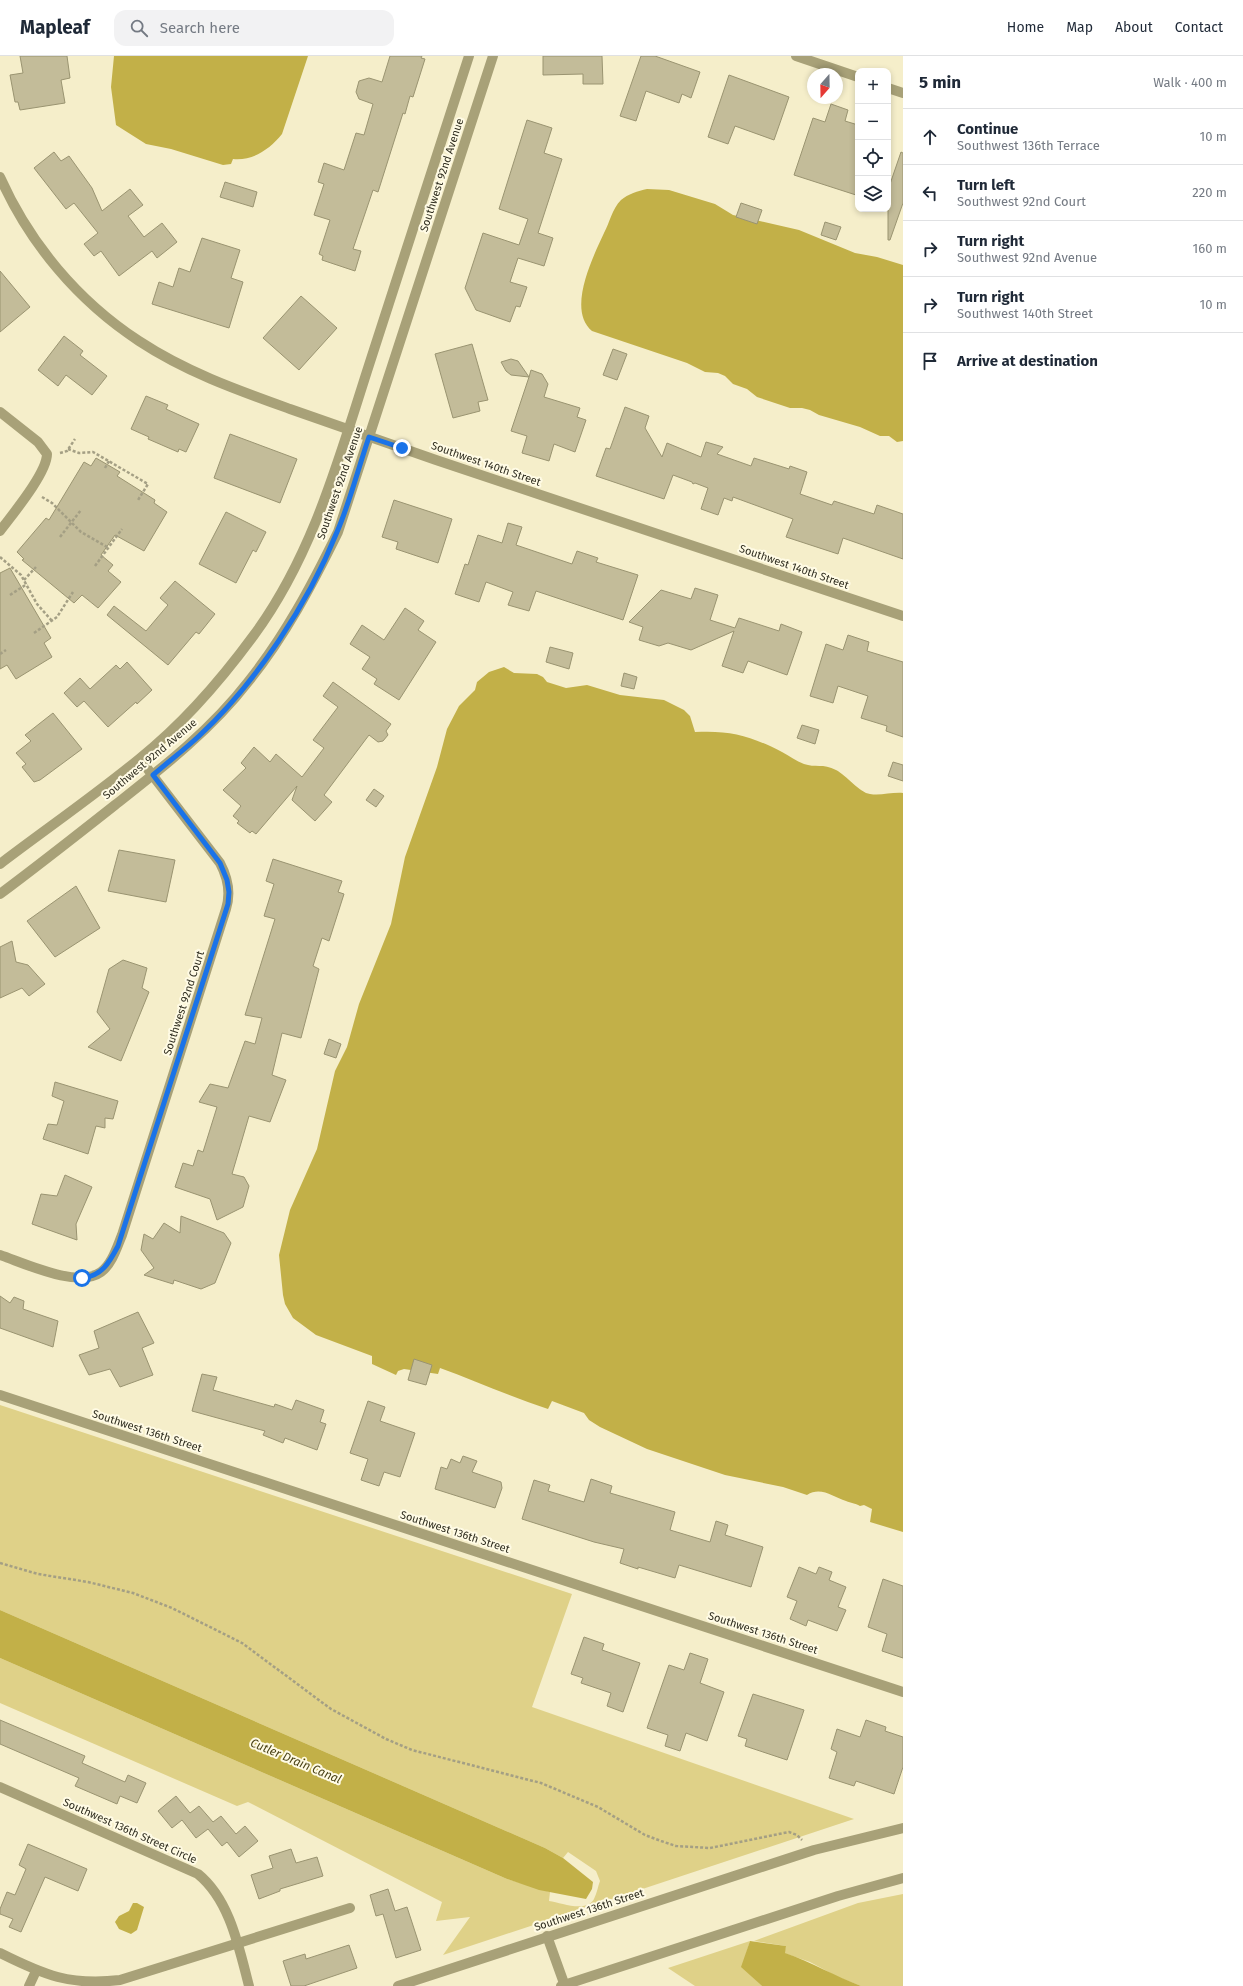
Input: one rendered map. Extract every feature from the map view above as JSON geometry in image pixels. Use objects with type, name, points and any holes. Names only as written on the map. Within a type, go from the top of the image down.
[{"type":"street","name":"Southwest 92nd Avenue","points":[[0,864],[140,759],[184,719],[227,670],[255,634],[299,563],[315,527],[348,429],[469,56]]},
{"type":"street","name":"Southwest 92nd Avenue","points":[[0,894],[153,775],[200,735],[247,684],[271,651],[317,575],[338,532],[493,56]]},
{"type":"street","points":[[796,56],[855,76]]},
{"type":"street","points":[[891,89],[903,93]]},
{"type":"street","name":"Southwest 140th Street","points":[[0,177],[13,204],[51,261],[77,291],[120,328],[157,352],[217,382],[369,437],[903,616]]},
{"type":"street","points":[[0,412],[38,442],[47,454],[40,474],[0,532]]},
{"type":"street","name":"Southwest 92nd Court","points":[[0,1255],[66,1277],[87,1277],[102,1272],[112,1258],[122,1235],[228,898],[227,880],[220,863],[140,759]]},
{"type":"street","name":"Southwest 136th Street","points":[[0,1395],[903,1692]]},
{"type":"street","name":"Southwest 136th Street Circle","points":[[0,1787],[198,1874],[214,1890],[237,1943],[249,1986]]},
{"type":"street","name":"Southwest 136th Street","points":[[398,1986],[547,1936],[814,1850],[903,1828]]},
{"type":"street","points":[[547,1936],[563,1986],[838,1896],[903,1878]]},
{"type":"street","points":[[0,1953],[36,1971],[56,1978],[81,1982],[120,1980],[350,1908]]},
{"type":"street","points":[[29,1986],[36,1971]]},
{"type":"path","points":[[75,439],[68,450],[79,453],[93,452],[148,484],[138,500]]},
{"type":"path","points":[[105,468],[109,461]]},
{"type":"path","points":[[39,495],[52,504],[83,533],[109,548]]},
{"type":"path","points":[[60,537],[81,510]]},
{"type":"path","points":[[95,566],[122,529]]},
{"type":"path","points":[[0,557],[15,568],[27,584],[37,604],[52,621]]},
{"type":"path","points":[[24,580],[36,568]]},
{"type":"path","points":[[10,595],[27,584]]},
{"type":"path","points":[[34,633],[52,621],[59,614],[73,592]]},
{"type":"path","points":[[0,654],[6,650]]},
{"type":"path","points":[[0,1563],[38,1574],[88,1582],[133,1592],[172,1608],[242,1643],[331,1710],[386,1740],[412,1750],[541,1783],[598,1807],[645,1835],[661,1841],[676,1846],[710,1848],[789,1832],[797,1835],[803,1843]]},
{"type":"shaded area","points":[[0,1405],[572,1594],[532,1707],[854,1819],[443,1955],[470,1917],[436,1921],[442,1902],[248,1802],[237,1806],[0,1703],[0,1658],[507,1879],[550,1892],[549,1901],[573,1906],[585,1906],[594,1899],[597,1892],[600,1881],[596,1871],[568,1852],[563,1858],[545,1848],[0,1610]]},
{"type":"shaded area","points":[[903,1894],[903,1986],[861,1986],[838,1977],[810,1962],[784,1953],[786,1946],[754,1941],[858,1903]]},
{"type":"shaded area","points":[[750,1941],[742,1967],[762,1986],[695,1986],[668,1968]]},
{"type":"water","points":[[114,56],[308,56],[282,134],[272,145],[260,153],[247,158],[233,159],[231,164],[223,165],[171,149],[146,144],[116,125],[111,87]]},
{"type":"water","points":[[647,189],[669,190],[715,204],[733,215],[799,230],[855,253],[877,257],[903,265],[903,441],[897,442],[889,436],[880,436],[860,427],[819,415],[810,410],[790,408],[757,397],[747,389],[733,384],[725,376],[718,373],[705,372],[687,363],[592,331],[585,322],[582,310],[582,297],[584,282],[594,255],[613,211],[621,200],[630,194]]},
{"type":"water","points":[[504,667],[514,673],[537,674],[543,677],[547,682],[566,688],[587,685],[620,695],[664,700],[684,710],[690,716],[695,732],[730,733],[750,738],[771,746],[804,764],[823,766],[836,770],[866,793],[878,795],[903,793],[903,1532],[870,1522],[872,1509],[827,1493],[817,1492],[807,1495],[783,1487],[725,1475],[647,1449],[600,1427],[589,1420],[584,1413],[552,1401],[548,1409],[440,1368],[438,1374],[404,1369],[398,1371],[396,1375],[372,1364],[372,1356],[316,1335],[293,1318],[285,1304],[279,1255],[290,1210],[317,1149],[335,1071],[347,1047],[359,1004],[391,924],[405,857],[437,767],[447,729],[459,706],[475,690],[477,682],[489,672]]},
{"type":"water","name":"Cutler Drain Canal","points":[[0,1610],[545,1848],[563,1858],[593,1882],[592,1889],[586,1899],[539,1890],[507,1879],[0,1658]]},
{"type":"water","points":[[133,1903],[137,1903],[144,1907],[137,1930],[131,1934],[119,1929],[115,1922],[119,1916],[129,1911]]},
{"type":"water","points":[[750,1941],[786,1946],[785,1953],[861,1986],[762,1986],[741,1967]]},
{"type":"building","points":[[20,56],[67,56],[70,78],[61,80],[65,103],[20,110],[18,102],[15,102],[10,75],[23,73]]},
{"type":"building","points":[[390,56],[422,56],[421,58],[425,59],[413,97],[410,96],[405,114],[403,113],[378,192],[373,190],[353,249],[361,251],[355,271],[322,260],[323,256],[319,254],[330,220],[314,215],[324,184],[318,182],[324,163],[344,170],[356,133],[364,135],[373,104],[359,99],[356,92],[359,81],[369,78],[382,82]]},
{"type":"building","points":[[543,56],[602,56],[603,84],[583,84],[583,74],[543,75]]},
{"type":"building","points":[[641,56],[655,56],[700,72],[691,98],[682,94],[679,103],[646,91],[636,121],[620,116]]},
{"type":"building","points":[[729,75],[789,97],[774,140],[735,126],[728,144],[708,137]]},
{"type":"building","points":[[831,104],[848,110],[845,121],[855,124],[855,195],[794,175],[813,118],[825,122]]},
{"type":"building","points":[[527,120],[552,128],[544,153],[562,159],[538,233],[553,238],[544,266],[518,258],[510,282],[527,287],[520,307],[516,306],[510,322],[476,310],[465,288],[483,233],[519,245],[528,219],[499,209]]},
{"type":"building","points":[[54,152],[61,161],[69,156],[92,188],[102,211],[130,189],[143,205],[128,216],[144,237],[162,223],[177,242],[157,258],[152,251],[119,276],[101,251],[94,256],[84,244],[98,233],[74,203],[66,209],[34,168]]},
{"type":"building","points":[[901,152],[903,153],[903,203],[890,240],[888,240],[888,212],[891,212],[891,181]]},
{"type":"building","points":[[225,182],[257,192],[253,207],[220,197]]},
{"type":"building","points":[[741,203],[762,210],[757,224],[736,217]]},
{"type":"building","points":[[825,222],[841,227],[836,240],[821,235]]},
{"type":"building","points":[[202,238],[240,250],[231,278],[243,282],[229,328],[152,304],[159,282],[173,287],[179,268],[190,272]]},
{"type":"building","points":[[0,271],[30,307],[0,332]]},
{"type":"building","points":[[301,296],[337,328],[299,370],[263,338]]},
{"type":"building","points":[[64,336],[83,351],[80,355],[107,376],[92,395],[66,375],[58,386],[38,370]]},
{"type":"building","points":[[472,344],[488,400],[478,402],[480,411],[453,418],[435,354]]},
{"type":"building","points":[[613,349],[627,354],[617,380],[603,375]]},
{"type":"building","points":[[511,359],[518,361],[529,377],[511,375],[506,371],[501,362]]},
{"type":"building","points":[[531,370],[542,374],[548,384],[544,397],[580,408],[577,417],[586,420],[575,452],[554,444],[549,461],[522,453],[527,436],[511,431]]},
{"type":"building","points":[[146,396],[168,405],[166,409],[199,424],[186,452],[179,449],[178,452],[148,439],[149,437],[131,429]]},
{"type":"building","points":[[625,407],[649,416],[645,428],[662,457],[667,443],[701,457],[706,442],[723,447],[717,454],[751,466],[754,458],[789,469],[790,466],[807,472],[800,494],[832,505],[834,501],[874,514],[877,505],[903,514],[903,559],[843,538],[838,554],[786,537],[793,519],[733,497],[732,501],[724,498],[718,515],[701,509],[708,488],[695,483],[693,484],[692,482],[673,475],[664,499],[596,476],[606,448],[610,449]]},
{"type":"building","points":[[230,434],[297,459],[280,503],[214,478]]},
{"type":"building","points":[[96,458],[120,472],[117,476],[155,500],[154,503],[167,512],[144,551],[115,535],[101,555],[113,565],[108,571],[121,582],[98,608],[82,595],[74,603],[22,560],[24,559],[17,552],[46,518],[49,520],[84,462],[91,466]]},
{"type":"building","points":[[394,500],[452,519],[438,563],[396,549],[398,542],[382,537]]},
{"type":"building","points":[[226,512],[266,532],[256,552],[253,550],[236,583],[199,564]]},
{"type":"building","points":[[508,523],[522,527],[516,545],[572,564],[577,551],[598,558],[596,562],[638,575],[623,620],[536,591],[529,611],[508,605],[513,592],[486,582],[479,602],[455,594],[465,564],[468,565],[478,535],[502,543]]},
{"type":"building","points":[[10,568],[51,638],[44,643],[52,657],[16,679],[7,665],[0,669],[0,573]]},
{"type":"building","points":[[175,581],[215,614],[199,634],[196,632],[168,665],[107,615],[114,606],[146,631],[168,605],[160,598]]},
{"type":"building","points":[[695,588],[718,595],[710,620],[735,628],[739,618],[779,631],[781,624],[802,632],[787,675],[748,661],[743,673],[722,666],[734,631],[691,650],[668,643],[659,646],[639,640],[643,627],[629,622],[661,590],[691,599]]},
{"type":"building","points":[[405,608],[424,621],[418,630],[436,642],[399,700],[374,684],[377,679],[362,669],[370,657],[350,644],[362,625],[384,640]]},
{"type":"building","points":[[848,635],[869,642],[867,651],[903,662],[903,737],[886,731],[887,726],[861,718],[868,696],[838,686],[833,703],[810,696],[826,644],[843,650]]},
{"type":"building","points":[[550,647],[573,653],[569,669],[546,662]]},
{"type":"building","points":[[127,662],[152,690],[108,727],[84,701],[77,707],[64,693],[80,678],[90,689],[116,665],[120,669]]},
{"type":"building","points":[[624,673],[637,677],[634,689],[621,686]]},
{"type":"building","points":[[333,682],[391,724],[386,731],[388,735],[383,741],[378,742],[369,735],[324,795],[332,802],[315,821],[292,800],[297,786],[256,834],[252,831],[250,833],[237,823],[239,821],[233,816],[241,806],[223,790],[246,768],[241,763],[254,747],[270,762],[276,754],[302,777],[324,748],[313,740],[338,707],[323,696]]},
{"type":"building","points":[[53,713],[82,749],[40,780],[34,782],[22,767],[26,764],[16,753],[31,741],[25,735]]},
{"type":"building","points":[[802,725],[819,730],[815,744],[797,738]]},
{"type":"building","points":[[893,762],[903,765],[903,781],[888,776]]},
{"type":"building","points":[[374,789],[384,796],[376,807],[366,800]]},
{"type":"building","points":[[119,850],[175,860],[166,902],[108,891]]},
{"type":"building","points":[[273,859],[342,881],[338,892],[344,894],[329,941],[322,938],[313,966],[319,969],[301,1038],[282,1033],[272,1075],[286,1080],[270,1122],[249,1116],[232,1174],[244,1177],[249,1186],[243,1207],[217,1220],[210,1199],[175,1187],[183,1163],[193,1166],[198,1150],[203,1152],[217,1107],[199,1102],[210,1084],[228,1088],[245,1041],[255,1044],[262,1018],[245,1015],[275,919],[264,916],[274,884],[266,881]]},
{"type":"building","points":[[76,886],[100,928],[55,957],[27,921]]},
{"type":"building","points":[[12,941],[16,962],[28,965],[45,984],[29,996],[22,988],[0,998],[0,947]]},
{"type":"building","points":[[123,960],[147,968],[142,988],[149,992],[121,1061],[88,1047],[110,1029],[97,1012],[109,969]]},
{"type":"building","points":[[329,1039],[341,1044],[336,1058],[324,1054]]},
{"type":"building","points":[[55,1082],[118,1101],[113,1119],[105,1118],[105,1128],[96,1126],[88,1154],[43,1139],[48,1124],[57,1125],[64,1101],[52,1096]]},
{"type":"building","points":[[65,1175],[92,1187],[76,1224],[77,1240],[32,1224],[41,1194],[57,1196]]},
{"type":"building","points":[[181,1216],[224,1233],[231,1243],[215,1283],[201,1289],[174,1280],[173,1284],[144,1275],[154,1268],[141,1250],[144,1234],[153,1239],[164,1223],[180,1233]]},
{"type":"building","points":[[0,1296],[10,1303],[14,1297],[24,1301],[23,1309],[58,1321],[53,1347],[0,1328]]},
{"type":"building","points":[[138,1312],[154,1343],[142,1348],[153,1375],[120,1387],[110,1369],[89,1375],[79,1355],[99,1348],[94,1331]]},
{"type":"building","points":[[414,1359],[432,1365],[426,1385],[408,1380]]},
{"type":"building","points":[[202,1374],[217,1377],[213,1390],[274,1407],[275,1404],[292,1410],[296,1400],[324,1410],[320,1422],[326,1424],[317,1450],[285,1438],[283,1443],[263,1435],[265,1431],[192,1411]]},
{"type":"building","points":[[368,1401],[385,1407],[380,1421],[415,1433],[400,1477],[384,1472],[379,1486],[361,1480],[368,1459],[350,1453]]},
{"type":"building","points":[[463,1456],[477,1461],[472,1472],[501,1482],[502,1488],[495,1508],[435,1489],[441,1467],[447,1469],[451,1459],[460,1463]]},
{"type":"building","points":[[591,1479],[612,1486],[610,1493],[675,1512],[670,1530],[710,1542],[716,1521],[728,1525],[725,1535],[763,1547],[751,1587],[679,1565],[675,1578],[638,1567],[638,1569],[620,1563],[624,1549],[594,1542],[522,1519],[534,1480],[550,1485],[548,1491],[584,1502]]},
{"type":"building","points":[[799,1567],[816,1574],[819,1567],[832,1572],[829,1580],[846,1587],[838,1607],[846,1610],[837,1631],[808,1620],[806,1626],[790,1619],[797,1601],[787,1597]]},
{"type":"building","points":[[883,1579],[903,1586],[903,1658],[882,1651],[887,1634],[868,1627]]},
{"type":"building","points":[[584,1637],[604,1644],[602,1650],[640,1663],[623,1712],[607,1706],[611,1693],[581,1683],[583,1678],[571,1674]]},
{"type":"building","points":[[690,1653],[708,1659],[700,1683],[724,1692],[707,1741],[686,1733],[680,1751],[665,1746],[668,1735],[647,1728],[669,1665],[684,1670]]},
{"type":"building","points":[[753,1694],[804,1710],[787,1760],[745,1746],[747,1739],[738,1736]]},
{"type":"building","points":[[0,1720],[85,1756],[82,1763],[125,1782],[128,1775],[146,1783],[137,1803],[120,1796],[117,1804],[75,1786],[79,1778],[0,1744]]},
{"type":"building","points":[[866,1720],[886,1727],[885,1731],[903,1737],[903,1767],[894,1794],[856,1781],[854,1786],[829,1778],[837,1752],[831,1749],[837,1729],[860,1737]]},
{"type":"building","points":[[176,1796],[190,1813],[199,1806],[213,1822],[221,1816],[236,1834],[245,1826],[258,1841],[239,1857],[227,1842],[222,1846],[208,1829],[196,1838],[182,1820],[172,1828],[158,1811]]},
{"type":"building","points":[[28,1844],[87,1869],[78,1891],[45,1877],[21,1932],[9,1927],[13,1919],[0,1914],[0,1909],[7,1892],[15,1895],[26,1869],[19,1865]]},
{"type":"building","points":[[291,1849],[296,1863],[317,1857],[323,1876],[280,1889],[280,1891],[259,1899],[251,1875],[273,1868],[269,1856]]},
{"type":"building","points":[[388,1889],[395,1911],[407,1907],[421,1950],[396,1958],[383,1914],[376,1916],[370,1895]]},
{"type":"building","points":[[349,1945],[357,1968],[304,1986],[291,1986],[283,1961],[305,1954],[306,1959]]},
{"type":"route","points":[[82,1278],[102,1272],[118,1246],[228,904],[229,892],[223,868],[206,842],[153,775],[200,735],[247,684],[271,651],[298,609],[338,532],[369,437],[402,448]]}]
